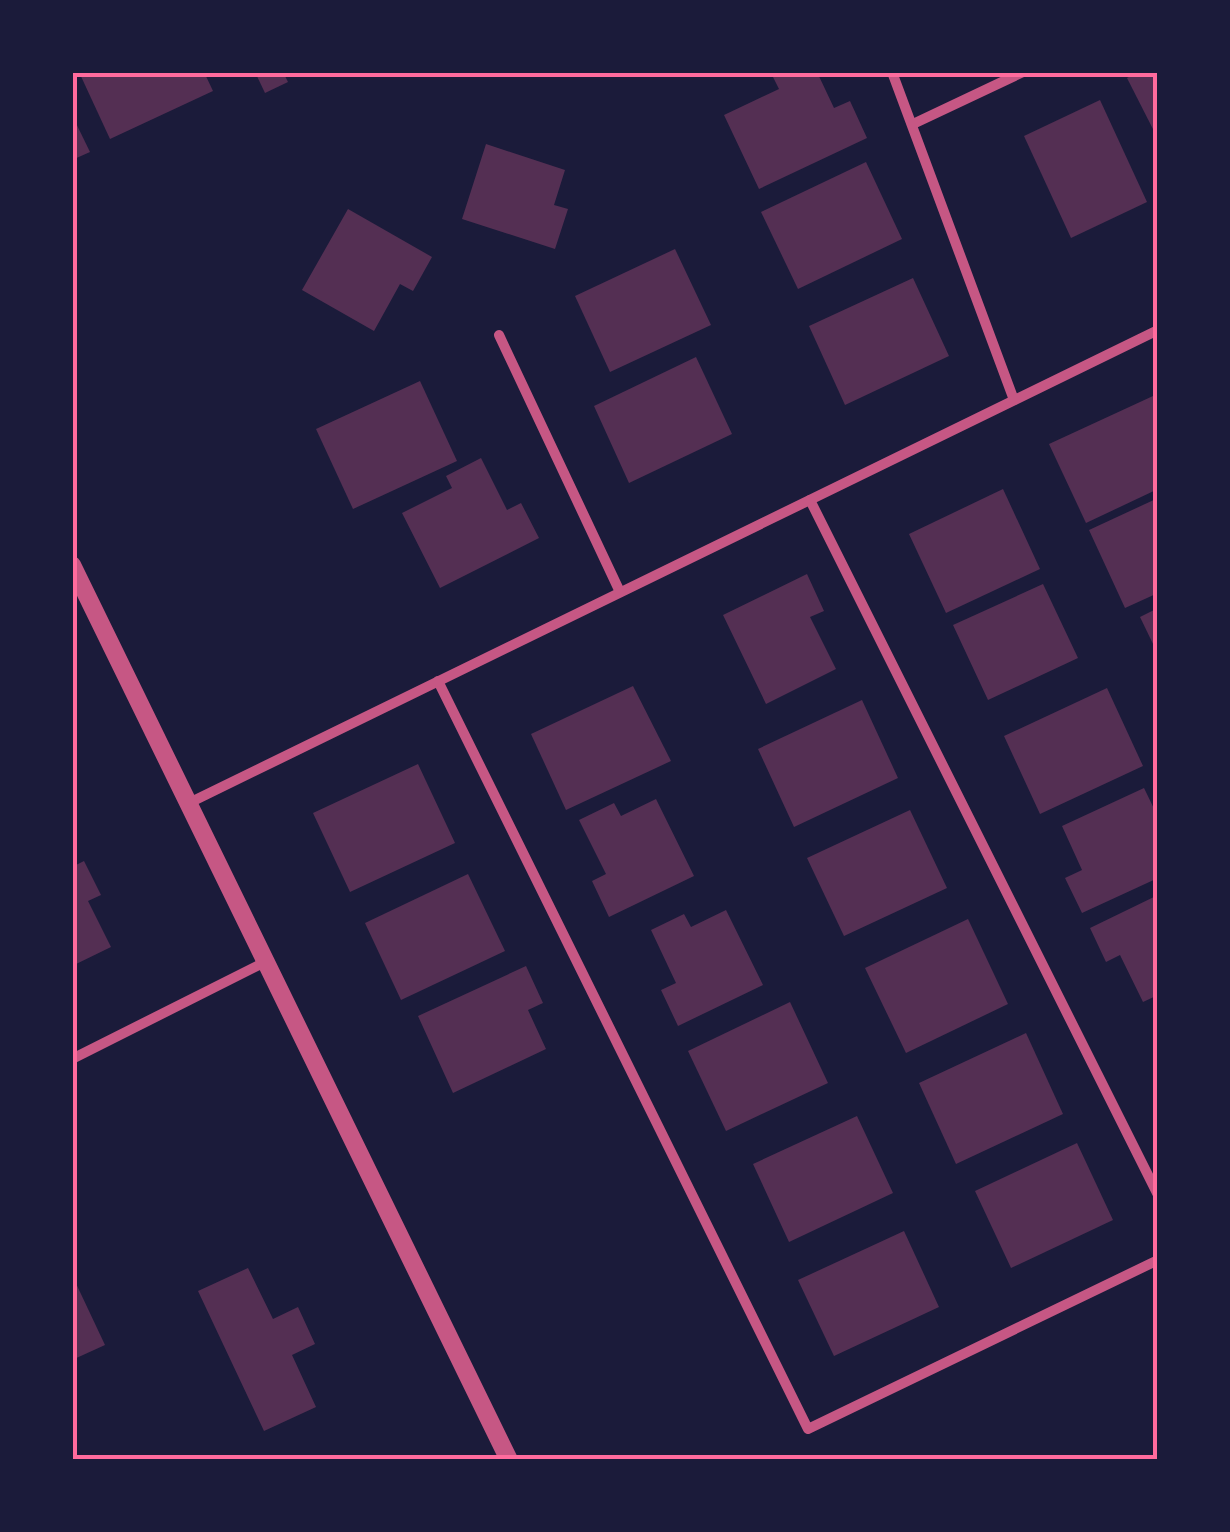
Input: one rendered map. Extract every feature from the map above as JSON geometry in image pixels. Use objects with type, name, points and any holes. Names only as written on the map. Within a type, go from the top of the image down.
[{"type":"street","points":[[892,72],[1014,400]]},
{"type":"street","points":[[912,124],[1022,72]]},
{"type":"street","points":[[189,802],[1158,330]]},
{"type":"street","points":[[500,335],[620,592]]},
{"type":"street","points":[[810,500],[1158,1195]]},
{"type":"street","points":[[72,565],[508,1460]]},
{"type":"street","points":[[438,681],[808,1429],[1158,1260]]},
{"type":"street","points":[[72,1059],[265,962]]},
{"type":"building","points":[[79,72],[204,72],[213,91],[110,139]]},
{"type":"building","points":[[255,72],[283,72],[288,82],[265,93]]},
{"type":"building","points":[[817,72],[834,108],[850,101],[867,138],[759,189],[724,115],[779,89],[772,75]]},
{"type":"building","points":[[1138,72],[1158,72],[1158,139],[1127,78]]},
{"type":"building","points":[[1100,100],[1147,202],[1071,238],[1024,136]]},
{"type":"building","points":[[72,115],[90,152],[72,160]]},
{"type":"building","points":[[486,144],[565,170],[554,205],[568,209],[555,249],[462,219]]},
{"type":"building","points":[[866,162],[902,239],[798,289],[761,212]]},
{"type":"building","points":[[348,209],[432,257],[413,291],[400,284],[374,331],[302,290]]},
{"type":"building","points":[[675,249],[711,325],[610,372],[575,296]]},
{"type":"building","points":[[913,278],[949,356],[845,405],[809,326]]},
{"type":"building","points":[[696,357],[732,434],[629,483],[594,406]]},
{"type":"building","points":[[420,381],[457,461],[353,509],[316,429]]},
{"type":"building","points":[[1153,396],[1158,405],[1158,489],[1086,523],[1049,444]]},
{"type":"building","points":[[481,458],[507,510],[521,503],[539,538],[440,588],[402,513],[452,488],[446,476]]},
{"type":"building","points":[[1003,489],[1040,569],[946,613],[909,534]]},
{"type":"building","points":[[1158,498],[1158,593],[1125,608],[1089,530]]},
{"type":"building","points":[[807,574],[824,611],[810,617],[836,669],[766,704],[723,615]]},
{"type":"building","points":[[1043,584],[1078,658],[988,700],[953,625]]},
{"type":"building","points":[[1158,608],[1158,644],[1154,646],[1140,617]]},
{"type":"building","points":[[633,686],[671,761],[566,810],[531,734]]},
{"type":"building","points":[[1107,688],[1143,766],[1040,814],[1004,736]]},
{"type":"building","points":[[862,700],[898,778],[794,827],[758,749]]},
{"type":"building","points":[[418,764],[455,843],[350,892],[313,813]]},
{"type":"building","points":[[1144,788],[1158,817],[1158,878],[1082,913],[1065,878],[1082,870],[1062,826]]},
{"type":"building","points":[[656,799],[694,876],[609,917],[592,881],[606,874],[579,820],[614,803],[621,816]]},
{"type":"building","points":[[910,810],[947,888],[844,936],[807,858]]},
{"type":"building","points":[[84,861],[101,895],[88,901],[111,947],[72,966],[72,867]]},
{"type":"building","points":[[468,874],[505,951],[401,1000],[365,923]]},
{"type":"building","points":[[1158,895],[1158,995],[1143,1002],[1120,955],[1106,962],[1090,928]]},
{"type":"building","points":[[726,910],[763,985],[678,1026],[661,990],[676,983],[651,930],[684,914],[691,927]]},
{"type":"building","points":[[968,919],[1008,1004],[906,1053],[865,968]]},
{"type":"building","points":[[526,966],[543,1003],[528,1010],[546,1049],[453,1093],[418,1016]]},
{"type":"building","points":[[790,1002],[828,1083],[726,1131],[688,1051]]},
{"type":"building","points":[[1026,1033],[1063,1114],[956,1164],[919,1083]]},
{"type":"building","points":[[857,1116],[893,1193],[789,1242],[753,1164]]},
{"type":"building","points":[[1077,1143],[1113,1220],[1011,1268],[975,1191]]},
{"type":"building","points":[[904,1231],[939,1307],[834,1356],[798,1280]]},
{"type":"building","points":[[248,1268],[273,1319],[298,1307],[315,1344],[292,1355],[316,1407],[264,1431],[198,1291]]},
{"type":"building","points":[[72,1275],[105,1345],[72,1360]]}]
